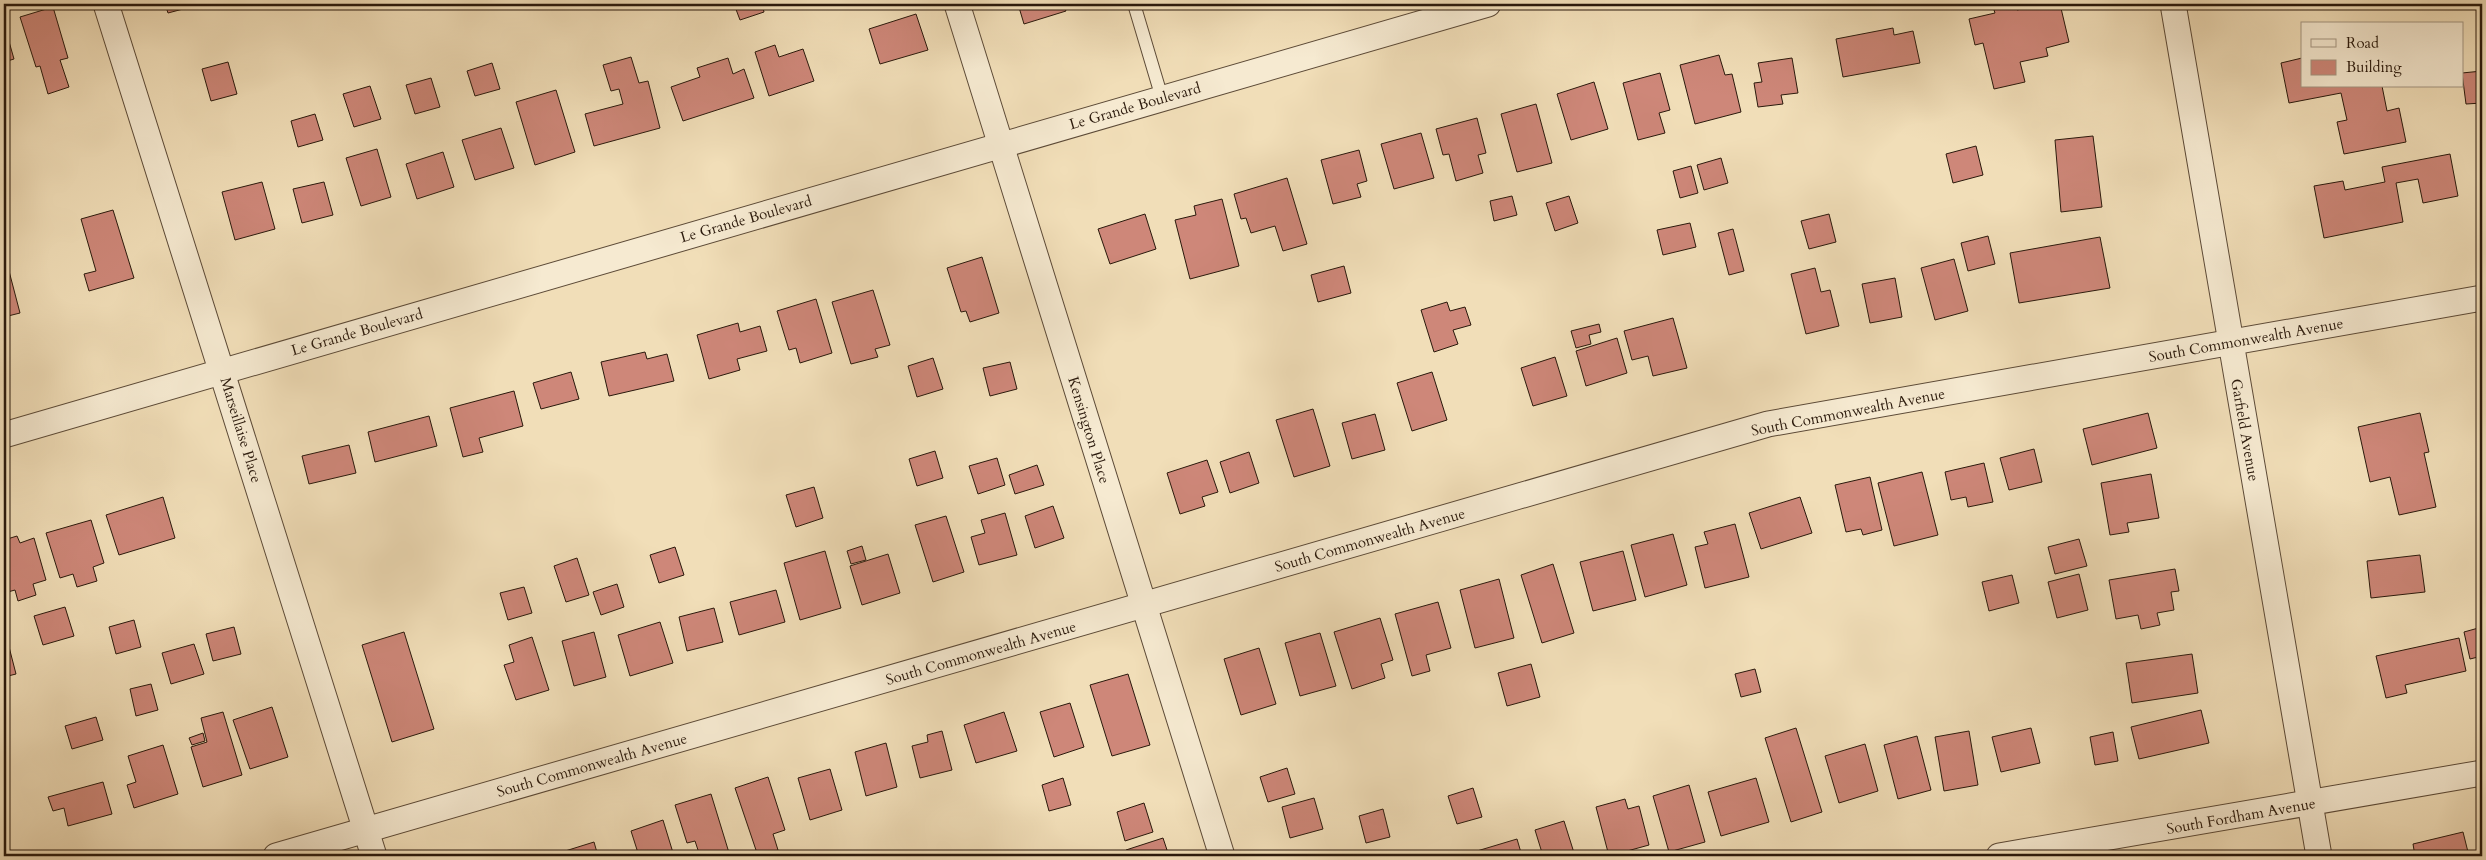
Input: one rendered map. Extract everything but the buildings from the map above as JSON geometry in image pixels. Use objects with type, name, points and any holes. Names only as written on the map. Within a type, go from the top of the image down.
[{"type":"street","name":"Marseillaise Place","points":[[106,4],[374,856]]},
{"type":"street","name":"Kensington Place","points":[[957,4],[1222,856]]},
{"type":"street","name":"Le Grande Boulevard","points":[[4,434],[1488,4]]},
{"type":"street","name":"Garfield Avenue","points":[[2172,4],[2319,856]]},
{"type":"street","name":"South Commonwealth Avenue","points":[[276,856],[1768,424],[2482,298]]},
{"type":"street","name":"South Fordham Avenue","points":[[1999,856],[2482,773]]},
{"type":"lane","points":[[1134,4],[1162,98]]}]
